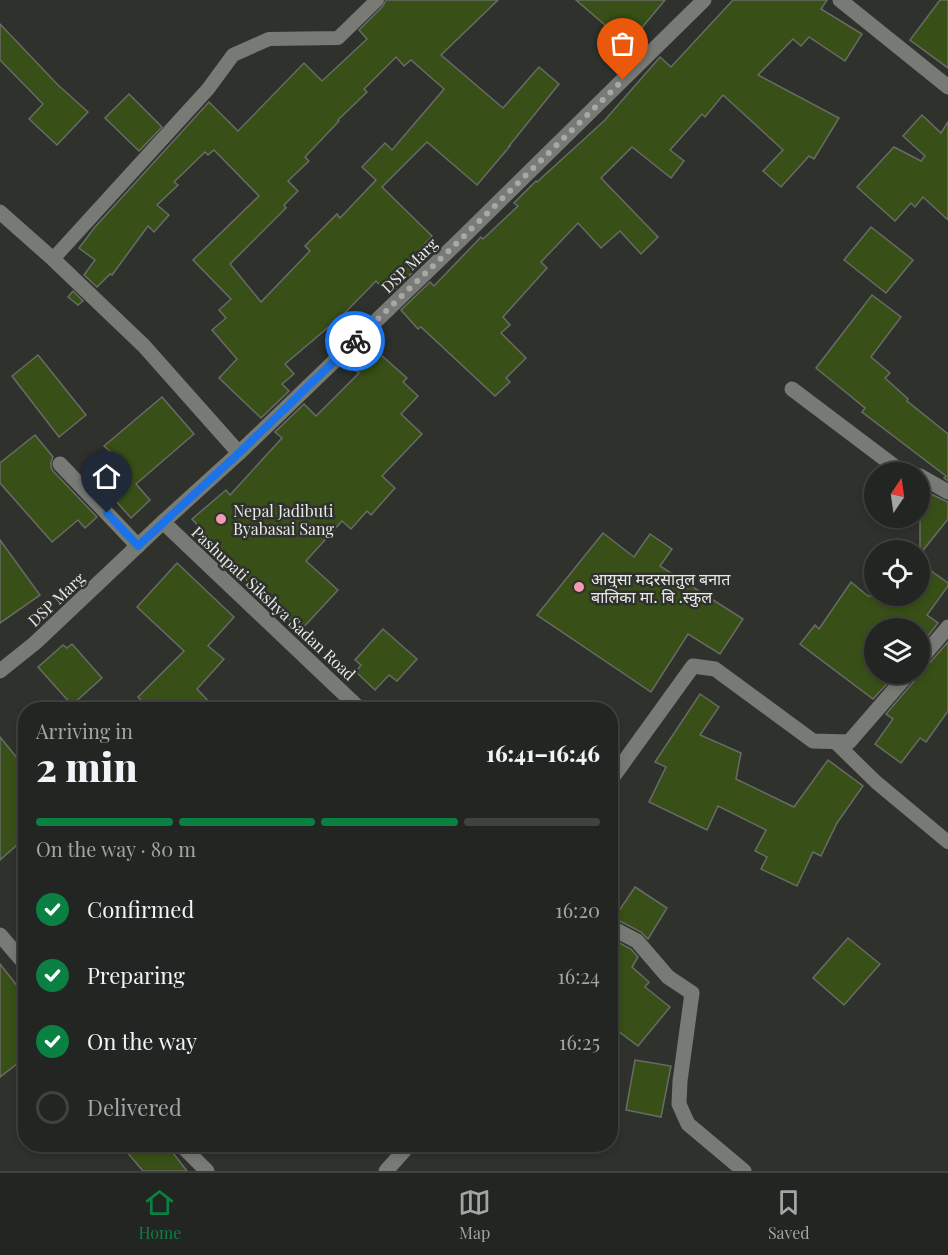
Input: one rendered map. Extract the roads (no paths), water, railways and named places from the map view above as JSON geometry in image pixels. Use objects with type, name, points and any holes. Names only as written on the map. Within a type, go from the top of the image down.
[{"type":"street","name":"DSP Marg","points":[[0,670],[35,643],[239,453],[704,0]]},
{"type":"street","points":[[840,0],[948,87]]},
{"type":"street","points":[[0,212],[144,346],[239,453]]},
{"type":"street","points":[[792,389],[889,462]]},
{"type":"street","points":[[60,464],[138,546]]},
{"type":"street","points":[[930,482],[948,492]]},
{"type":"street","name":"Pashupati Sikshya Sadan Road","points":[[163,522],[353,702]]},
{"type":"street","points":[[930,648],[948,627]]},
{"type":"street","points":[[618,770],[693,666],[715,669],[813,741],[849,742],[899,684]]},
{"type":"street","points":[[618,931],[637,941],[668,977],[692,993],[679,1104],[688,1124],[744,1171]]},
{"type":"street","points":[[0,935],[18,956]]},
{"type":"street","points":[[188,1152],[207,1171]]},
{"type":"street","points":[[386,1171],[403,1152]]},
{"type":"lane","points":[[52,259],[208,89],[233,55],[269,39],[338,38],[377,0]]},
{"type":"lane","points":[[835,742],[876,782],[948,842]]},
{"type":"place","name":"Nepal Jadibuti Byabasai Sang","points":[[221,519]]},
{"type":"place","name":"आयुसा मदरसातुल बनात बालिका मा. बि .स्कुल","points":[[579,587]]}]
